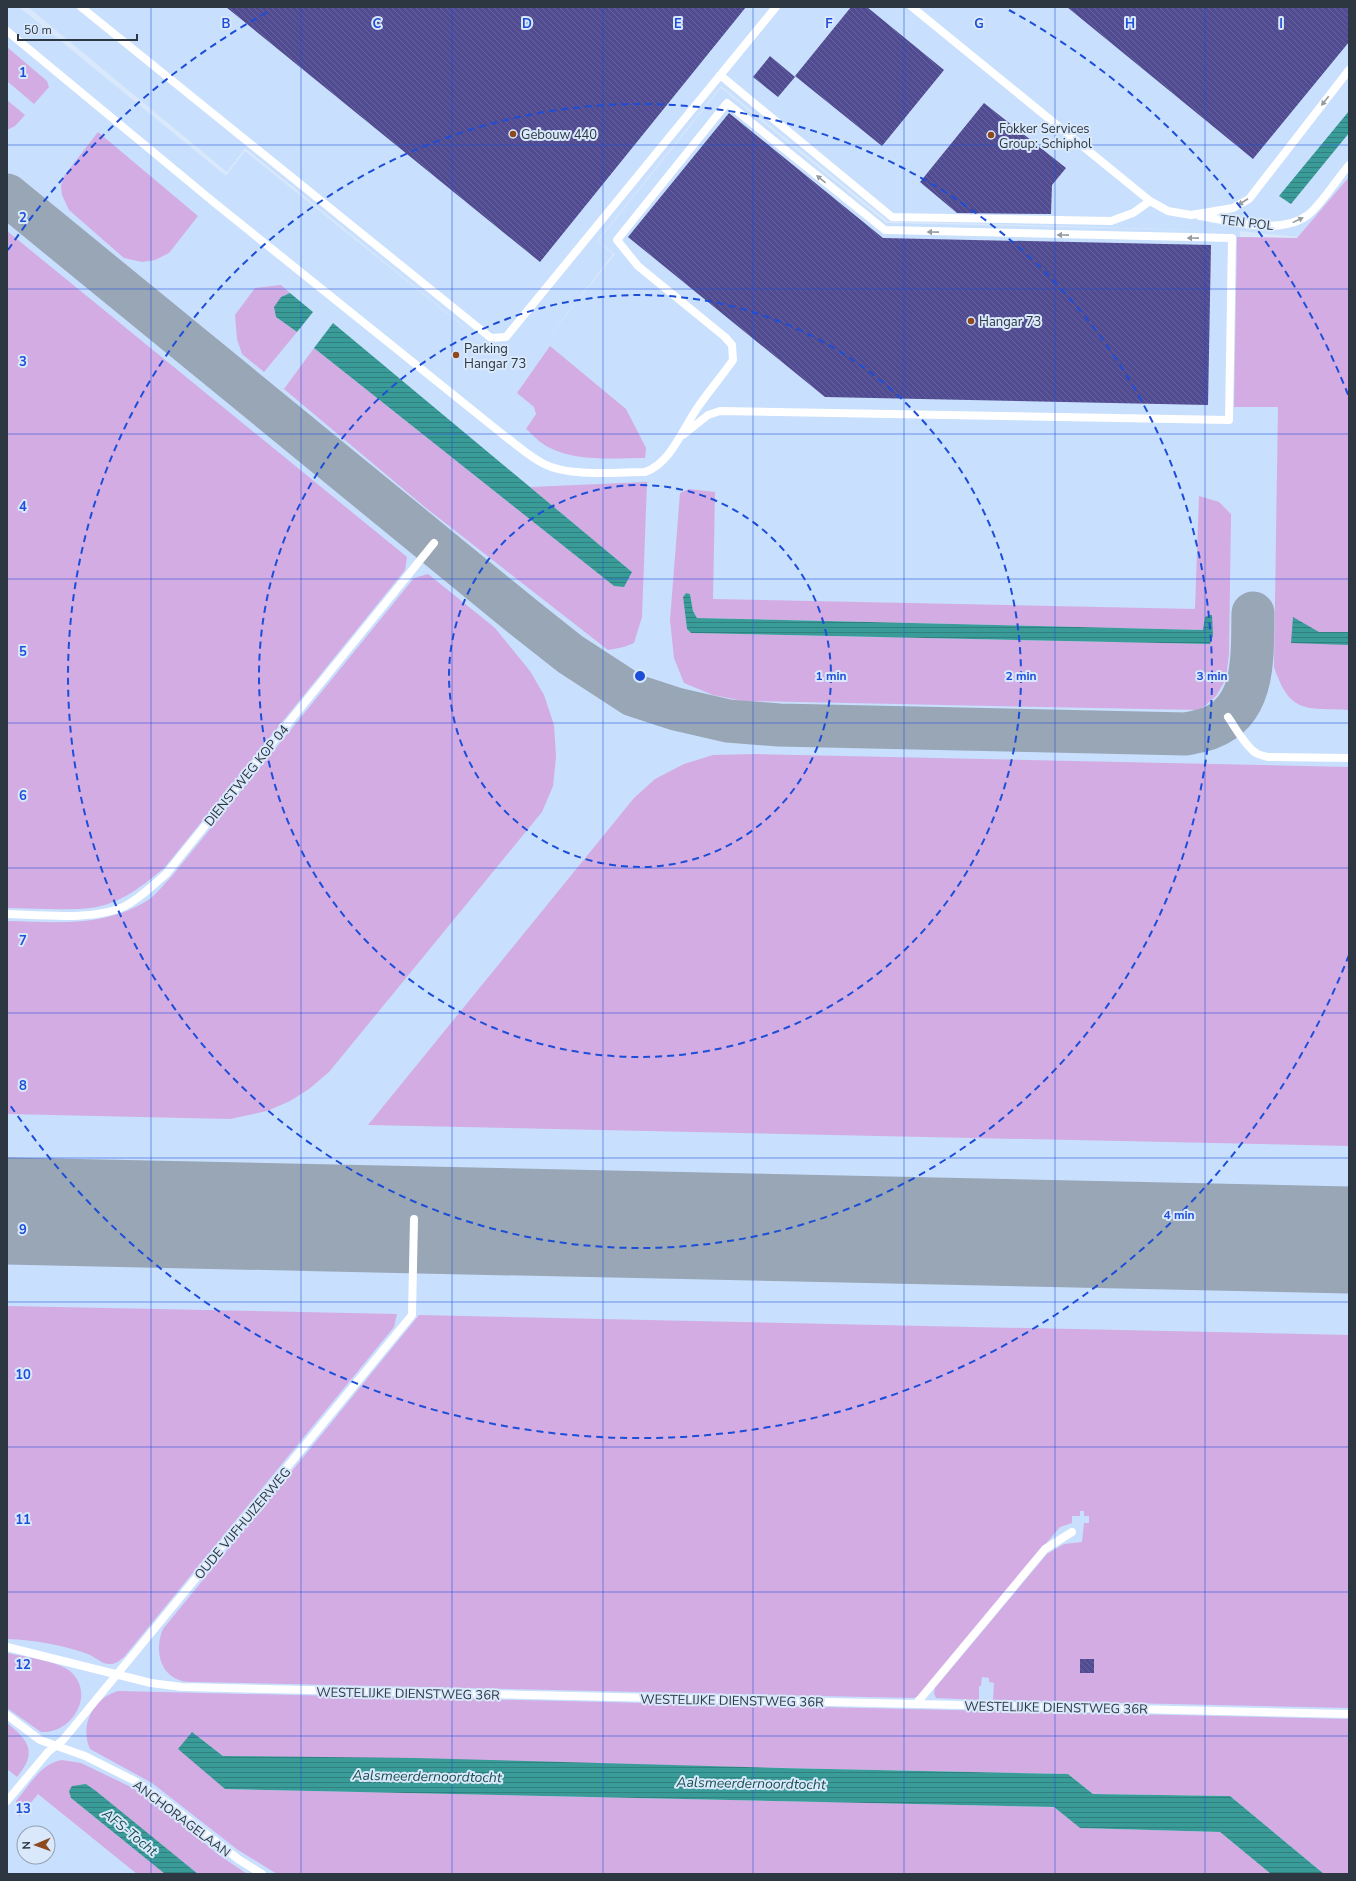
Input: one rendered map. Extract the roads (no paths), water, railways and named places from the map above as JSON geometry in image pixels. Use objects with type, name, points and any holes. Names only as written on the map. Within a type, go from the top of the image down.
[{"type":"lane","points":[[81,7],[491,338],[506,337],[776,7]]},
{"type":"lane","name":"TEN POL","points":[[912,7],[1150,201],[1168,211],[1268,226],[1282,226],[1296,222],[1309,214],[1349,165]]},
{"type":"lane","points":[[7,31],[290,263],[500,432],[544,464],[556,469],[571,472],[645,472],[654,469],[682,434],[697,408],[734,360],[732,345],[725,337],[638,266],[617,240],[727,103],[885,230],[1232,238],[1229,420],[720,411],[708,415],[682,434]]},
{"type":"lane","points":[[1191,215],[1233,208],[1249,198],[1349,70]]},
{"type":"lane","points":[[720,75],[892,217],[1111,221],[1134,213],[1150,201]]},
{"type":"lane","name":"DIENSTWEG KOP 04","points":[[7,914],[66,916],[97,913],[124,906],[147,891],[166,874],[434,544]]},
{"type":"lane","points":[[1228,717],[1255,753],[1268,757],[1349,758]]},
{"type":"lane","name":"OUDE VIJFHUIZERWEG","points":[[7,1801],[48,1752],[63,1740],[412,1315],[414,1220]]},
{"type":"lane","points":[[916,1704],[1046,1549],[1072,1532]]},
{"type":"lane","name":"WESTELIJKE DIENSTWEG 36R","points":[[7,1647],[117,1675],[164,1685],[182,1687],[1349,1714]]},
{"type":"lane","name":"ANCHORAGELAAN","points":[[7,1715],[36,1738],[85,1756],[135,1781],[167,1803],[233,1856],[262,1874]]},
{"type":"water","points":[[1349,111],[1349,133],[1291,204],[1279,196]]},
{"type":"water","points":[[290,293],[313,312],[297,332],[276,317],[274,307],[281,297]]},
{"type":"water","points":[[333,323],[632,572],[624,587],[614,586],[314,348]]},
{"type":"water","points":[[686,593],[690,594],[693,611],[697,618],[1203,630],[1205,617],[1212,615],[1213,636],[1210,644],[691,633],[687,629],[683,597]]},
{"type":"water","points":[[1293,617],[1319,632],[1349,632],[1349,645],[1291,643]]},
{"type":"water","name":"Aalsmeerdernoordtocht","points":[[192,1732],[223,1756],[416,1758],[1068,1774],[1093,1794],[1230,1796],[1324,1874],[1271,1874],[1220,1832],[1080,1828],[1054,1807],[225,1789],[178,1749]]},
{"type":"water","name":"AFS-Tocht","points":[[86,1784],[198,1874],[165,1874],[71,1798],[69,1791],[72,1786]]},
{"type":"place","name":"Gebouw 440","points":[[513,134]]},
{"type":"place","name":"Fokker Services Group: Schiphol","points":[[991,135]]},
{"type":"place","name":"Hangar 73","points":[[971,321]]},
{"type":"place","name":"Parking Hangar 73","points":[[456,355]]}]
